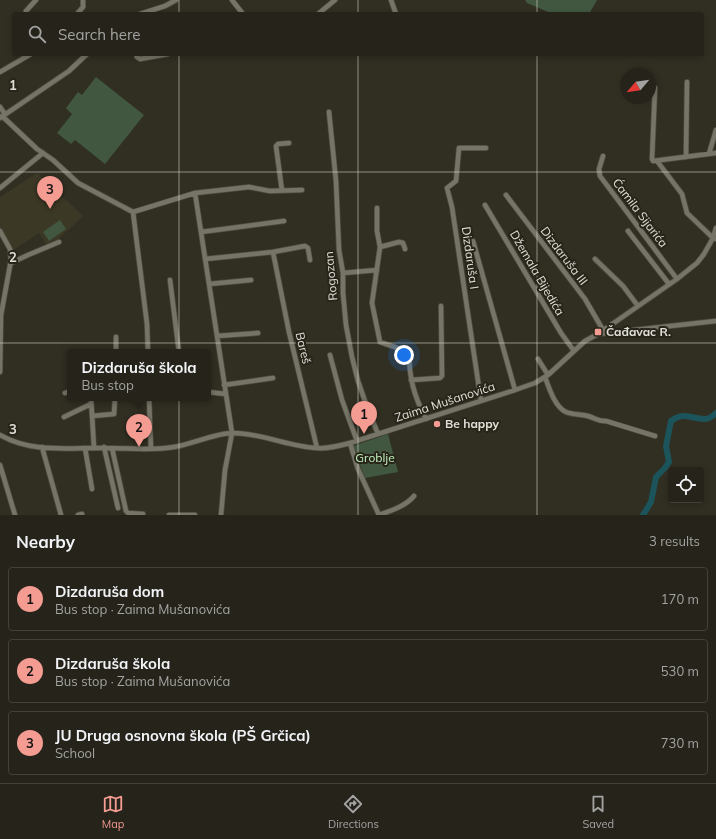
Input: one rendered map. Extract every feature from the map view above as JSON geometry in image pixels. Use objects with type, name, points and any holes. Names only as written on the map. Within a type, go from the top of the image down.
[{"type":"street","points":[[26,11],[36,0]]},
{"type":"street","points":[[79,12],[83,7],[83,0]]},
{"type":"street","points":[[146,12],[165,6],[176,0]]},
{"type":"street","points":[[232,0],[241,12]]},
{"type":"street","points":[[321,12],[335,0]]},
{"type":"street","points":[[391,0],[395,12]]},
{"type":"street","points":[[0,72],[28,56]]},
{"type":"street","points":[[2,116],[69,71],[85,56]]},
{"type":"street","points":[[137,56],[140,60],[159,56]]},
{"type":"street","points":[[686,157],[687,82]]},
{"type":"street","points":[[654,104],[652,159],[657,161],[682,194],[687,213],[714,239]]},
{"type":"street","points":[[0,107],[2,116],[53,160],[70,177],[78,183],[133,212],[195,193],[249,187],[270,191],[302,190]]},
{"type":"street","name":"Rogozan","points":[[329,112],[336,181],[339,250],[343,273],[346,325],[352,357],[367,407],[378,434]]},
{"type":"street","points":[[709,154],[716,130]]},
{"type":"street","points":[[282,190],[276,146],[278,144],[289,142]]},
{"type":"street","name":"Dizdaruša I","points":[[481,401],[452,207],[447,188],[456,182],[459,148],[486,148]]},
{"type":"street","points":[[0,188],[44,153]]},
{"type":"street","points":[[657,161],[716,153]]},
{"type":"street","name":"Ćamila Sijarića","points":[[603,156],[599,169],[600,176],[677,279]]},
{"type":"street","points":[[195,193],[232,433],[225,470],[221,515]]},
{"type":"street","name":"Dizdaruša III","points":[[506,195],[585,299],[603,330]]},
{"type":"street","name":"Džemala Bijedića","points":[[485,205],[557,327],[574,351]]},
{"type":"street","points":[[377,208],[377,231],[380,247],[372,302],[380,342],[409,352],[411,380],[416,400],[426,419]]},
{"type":"street","points":[[133,212],[148,349]]},
{"type":"street","points":[[201,232],[284,221]]},
{"type":"street","name":"Zaima Mušanovića","points":[[0,435],[18,444],[42,448],[173,448],[232,433],[318,448],[327,448],[357,441],[535,383],[546,376],[585,341],[598,334],[677,279],[697,263],[714,239],[716,228]]},
{"type":"street","points":[[0,231],[10,249],[11,264],[0,315],[0,372]]},
{"type":"street","name":"Ćamila Sijarića","points":[[628,231],[669,284]]},
{"type":"street","points":[[473,241],[515,390]]},
{"type":"street","points":[[11,264],[59,242]]},
{"type":"street","points":[[380,247],[399,242],[402,243],[406,250]]},
{"type":"street","points":[[205,259],[273,252],[305,246],[308,248],[310,260]]},
{"type":"street","name":"Bareš","points":[[273,252],[289,332],[318,448]]},
{"type":"street","points":[[595,259],[623,286],[638,306]]},
{"type":"street","points":[[343,273],[377,270]]},
{"type":"street","points":[[170,280],[179,349]]},
{"type":"street","points":[[209,284],[251,280]]},
{"type":"street","points":[[411,380],[440,378],[442,376],[441,306]]},
{"type":"street","points":[[598,334],[716,321]]},
{"type":"street","points":[[217,336],[258,333]]},
{"type":"street","points":[[116,337],[116,349]]},
{"type":"street","name":"Bareš","points":[[330,356],[342,400],[357,441]]},
{"type":"street","points":[[538,359],[556,402],[565,412],[588,416],[654,436]]},
{"type":"street","points":[[224,385],[273,378]]},
{"type":"street","points":[[211,392],[226,394]]},
{"type":"street","points":[[92,416],[114,414],[115,401]]},
{"type":"street","points":[[149,401],[151,449]]},
{"type":"street","points":[[64,417],[91,404],[94,448]]},
{"type":"street","points":[[350,443],[358,469],[379,515],[412,500],[414,496]]},
{"type":"street","points":[[42,448],[61,515]]},
{"type":"street","points":[[85,448],[92,489]]},
{"type":"street","points":[[104,448],[118,508]]},
{"type":"street","points":[[112,448],[126,511],[128,513],[144,514]]},
{"type":"street","points":[[0,465],[15,515]]},
{"type":"street","points":[[169,515],[195,515]]},
{"type":"shaded area","points":[[37,173],[83,216],[54,243],[47,245],[39,233],[12,251],[0,229],[0,197]]},
{"type":"green space","points":[[525,0],[597,0],[590,12],[548,12],[527,3]]},
{"type":"green space","points":[[96,77],[144,115],[105,164],[75,140],[71,144],[57,133],[72,114],[66,108],[78,92],[82,95]]},
{"type":"green space","points":[[60,220],[66,229],[49,241],[43,232]]},
{"type":"green space","name":"Groblje","points":[[388,434],[398,472],[365,478],[353,446]]},
{"type":"waterway","points":[[643,515],[651,502],[656,477],[669,462],[666,446],[671,421],[680,416],[706,419],[716,413]]},
{"type":"place","name":"JU Druga osnovna škola (PŠ Grčica)","points":[[50,209]]},
{"type":"place","name":"Čađavac R.","points":[[598,332]]},
{"type":"place","name":"Be happy","points":[[437,424]]},
{"type":"place","name":"Dizdaruša dom","points":[[364,434]]},
{"type":"place","name":"Dizdaruša škola","points":[[139,447]]}]
